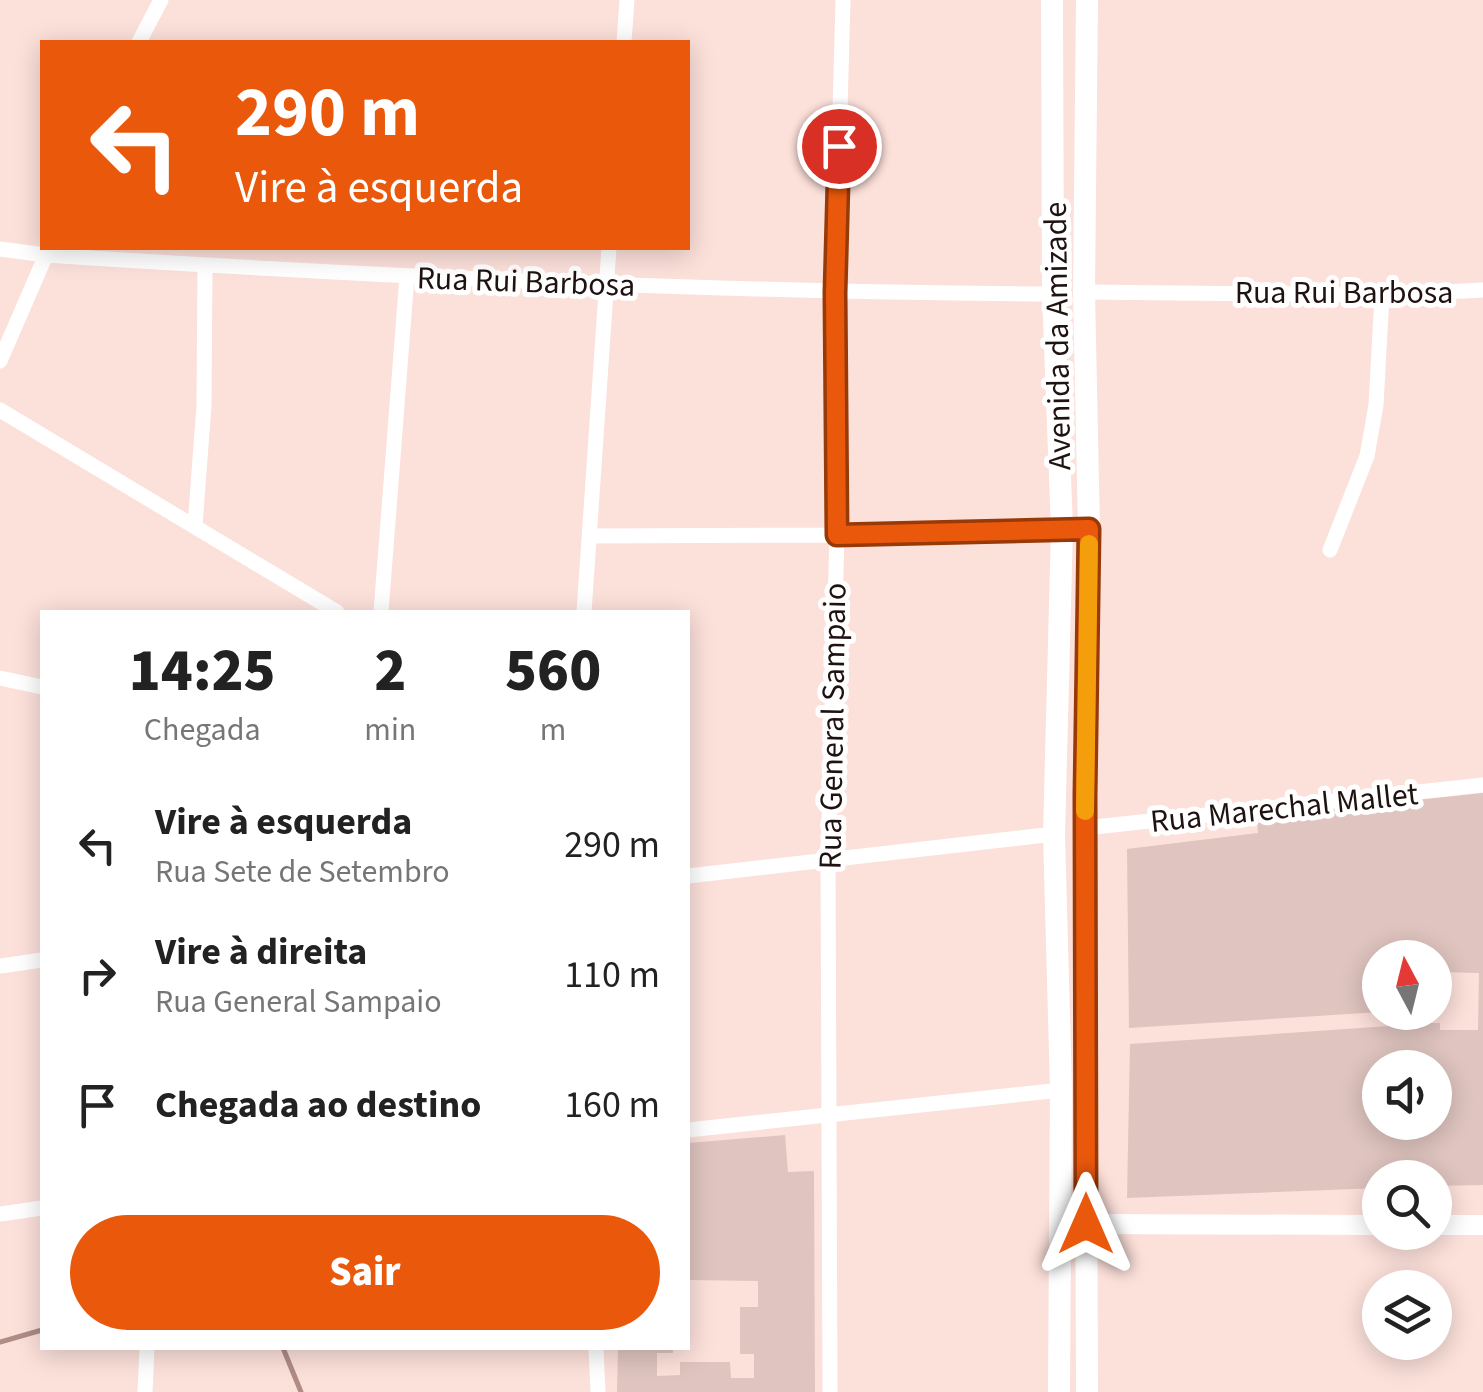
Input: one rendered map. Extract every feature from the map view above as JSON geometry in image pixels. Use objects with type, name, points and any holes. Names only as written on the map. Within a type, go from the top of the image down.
[{"type":"main road","points":[[1053,7],[1087,7]]},
{"type":"main road","name":"Avenida da Amizade","points":[[1053,7],[1053,294],[1062,528],[1054,834],[1061,1090],[1058,1392]]},
{"type":"main road","name":"Avenida da Amizade","points":[[1087,7],[1087,1392]]},
{"type":"main road","points":[[1058,666],[1086,666]]},
{"type":"main road","points":[[1056,933],[1085,924]]},
{"type":"main road","points":[[1059,1331],[1087,1327]]},
{"type":"street","points":[[140,40],[161,0]]},
{"type":"street","points":[[624,40],[627,0]]},
{"type":"street","name":"Rua General Sampaio","points":[[830,1392],[828,858],[837,535],[835,293],[843,0]]},
{"type":"street","name":"Rua Rui Barbosa","points":[[0,250],[407,276],[835,293],[1053,294]]},
{"type":"street","points":[[584,610],[609,250]]},
{"type":"street","points":[[0,361],[47,251]]},
{"type":"street","points":[[194,526],[204,405],[204,266]]},
{"type":"street","points":[[381,610],[407,276]]},
{"type":"street","name":"Rua Rui Barbosa","points":[[1084,292],[1382,295],[1483,290]]},
{"type":"street","points":[[1330,550],[1368,456],[1376,405],[1382,295]]},
{"type":"street","points":[[0,410],[334,610]]},
{"type":"street","points":[[589,536],[1089,529]]},
{"type":"street","points":[[0,678],[40,686]]},
{"type":"street","name":"Rua Marechal Mallet","points":[[1085,828],[1483,785]]},
{"type":"street","points":[[690,876],[1054,834]]},
{"type":"street","points":[[0,966],[40,960]]},
{"type":"street","points":[[690,1130],[1061,1090]]},
{"type":"street","points":[[0,1214],[40,1208]]},
{"type":"street","points":[[1086,1224],[1362,1225]]},
{"type":"street","points":[[1452,1225],[1483,1225]]},
{"type":"street","points":[[145,1392],[147,1350]]},
{"type":"street","points":[[596,1350],[598,1392]]},
{"type":"shaded area","points":[[1483,793],[1483,1185],[1452,1186],[1452,1160],[1362,1160],[1362,1189],[1127,1198],[1130,1044],[1362,1028],[1478,1030],[1479,973],[1452,972],[1452,940],[1362,940],[1362,1013],[1129,1028],[1127,849],[1258,833],[1257,817]]},
{"type":"shaded area","points":[[785,1135],[788,1172],[814,1171],[815,1392],[617,1392],[618,1350],[673,1350],[657,1353],[657,1376],[680,1375],[680,1362],[730,1362],[731,1378],[754,1378],[754,1354],[740,1354],[740,1307],[758,1307],[758,1281],[690,1280],[690,1143]]},
{"type":"waterway","points":[[0,1342],[40,1331]]},
{"type":"waterway","points":[[284,1350],[301,1392]]},
{"type":"slow traffic","points":[[1085,811],[1089,544]]},
{"type":"route","points":[[839,146],[835,293],[837,535],[1089,529],[1086,1224]]}]
